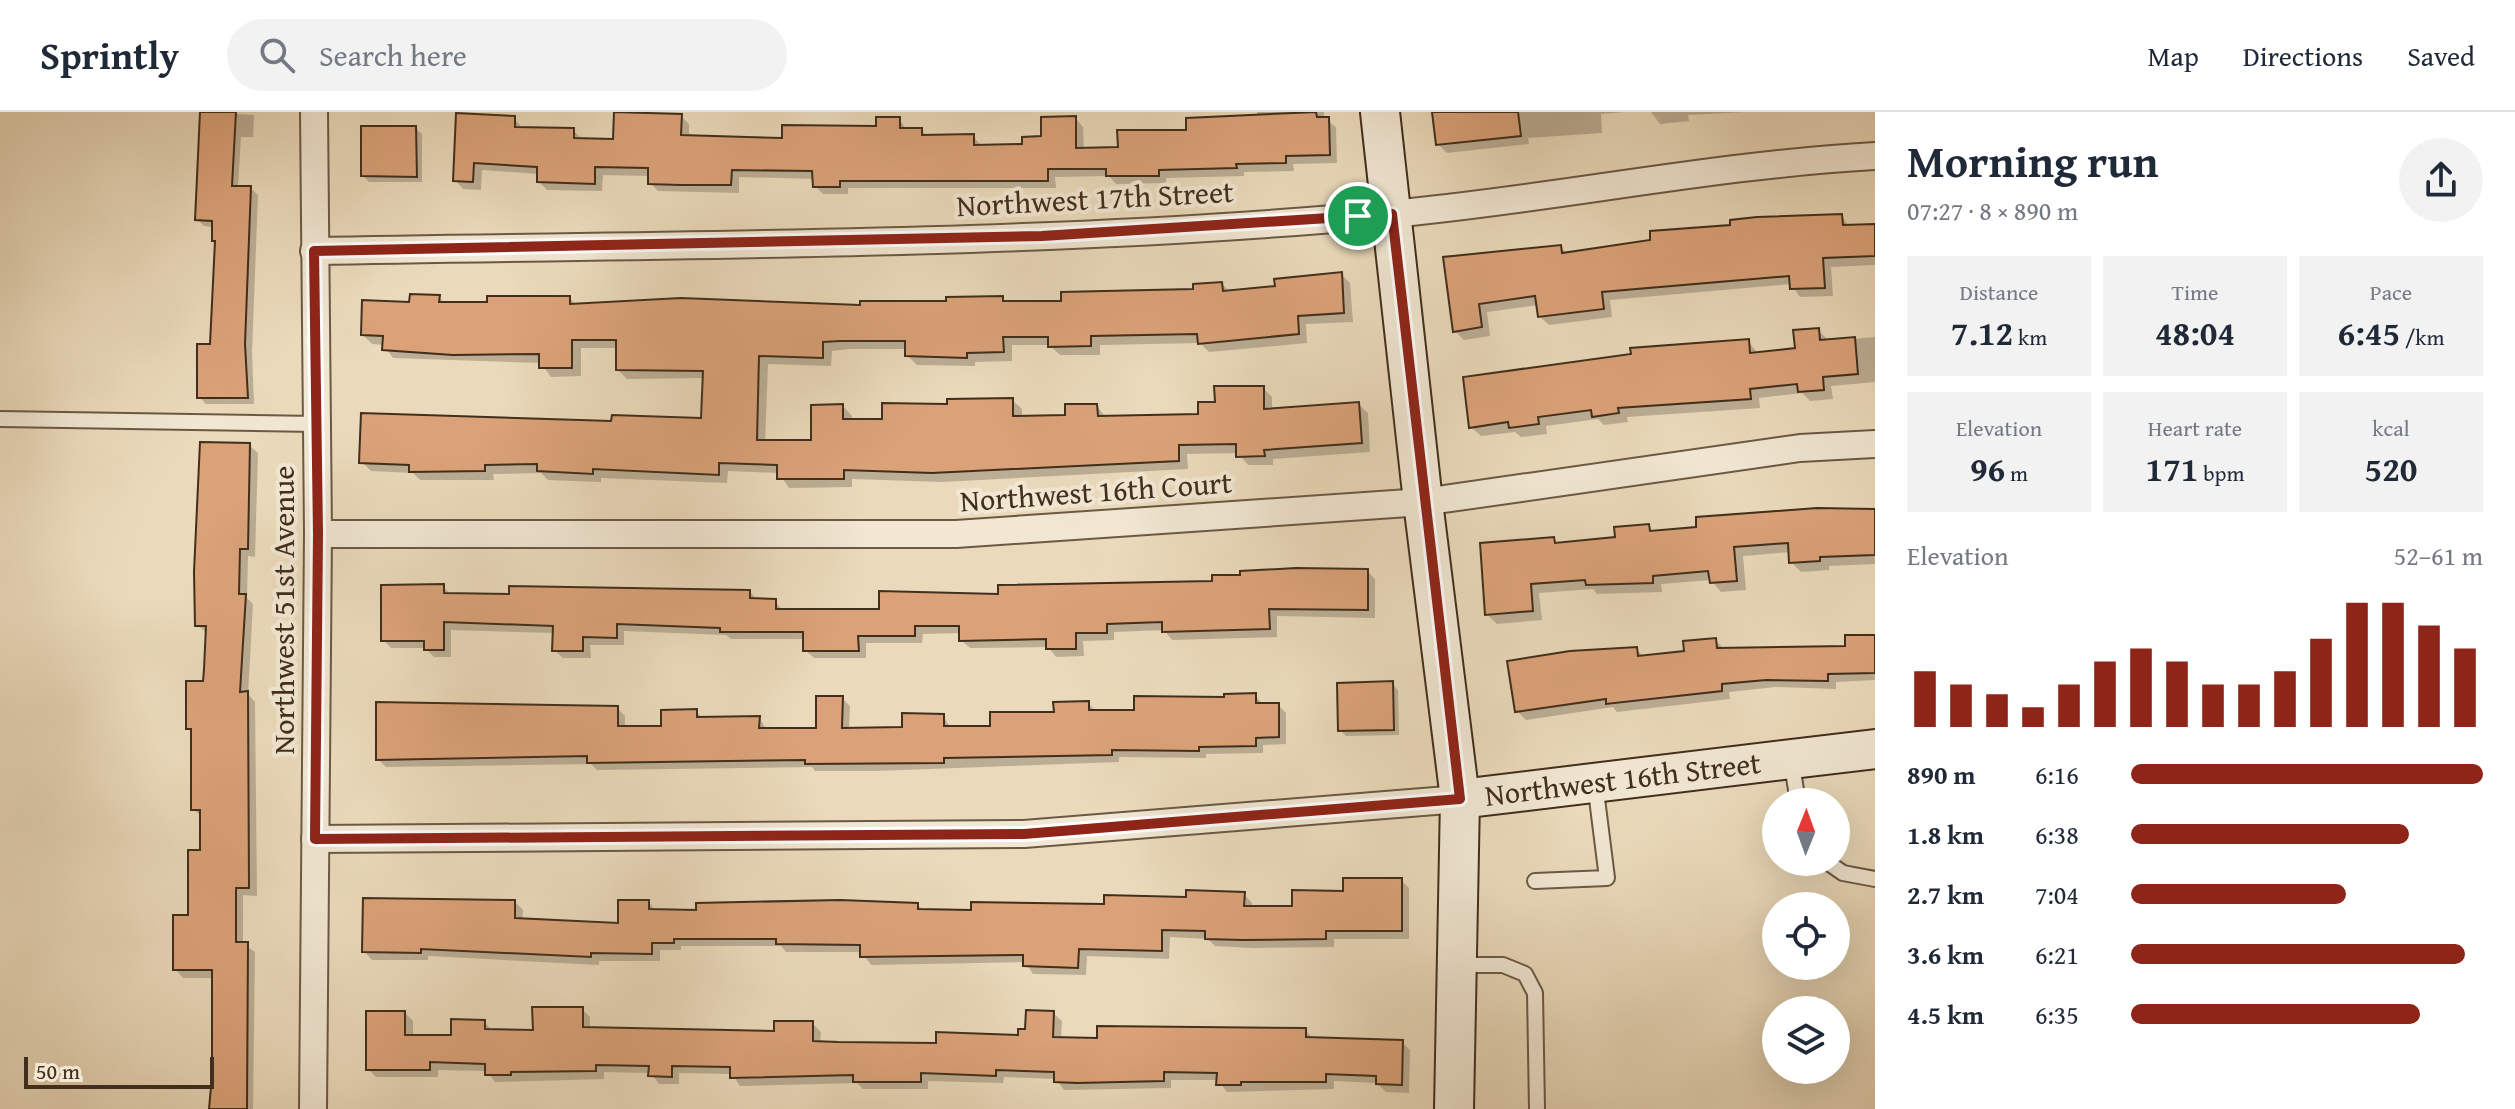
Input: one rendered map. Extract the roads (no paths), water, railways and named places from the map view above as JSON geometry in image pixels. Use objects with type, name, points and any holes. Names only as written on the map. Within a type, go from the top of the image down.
[{"type":"street","name":"Northwest 51st Avenue","points":[[313,1109],[318,534],[314,112]]},
{"type":"street","points":[[1380,112],[1460,799],[1454,1109]]},
{"type":"street","name":"Northwest 17th Street","points":[[314,251],[1042,236],[1392,214],[1801,160],[1875,156]]},
{"type":"street","name":"Northwest 16th Court","points":[[318,534],[956,534],[1423,502],[1800,448],[1875,444]]},
{"type":"street","name":"Northwest 16th Street","points":[[315,839],[1024,834],[1460,799],[1875,749]]},
{"type":"lane","points":[[0,419],[316,424]]},
{"type":"lane","points":[[1791,759],[1796,788]]},
{"type":"lane","points":[[1535,881],[1607,878],[1595,783]]},
{"type":"lane","points":[[1850,874],[1875,879]]},
{"type":"lane","points":[[1457,965],[1503,965],[1525,974],[1535,993],[1537,1109]]}]
